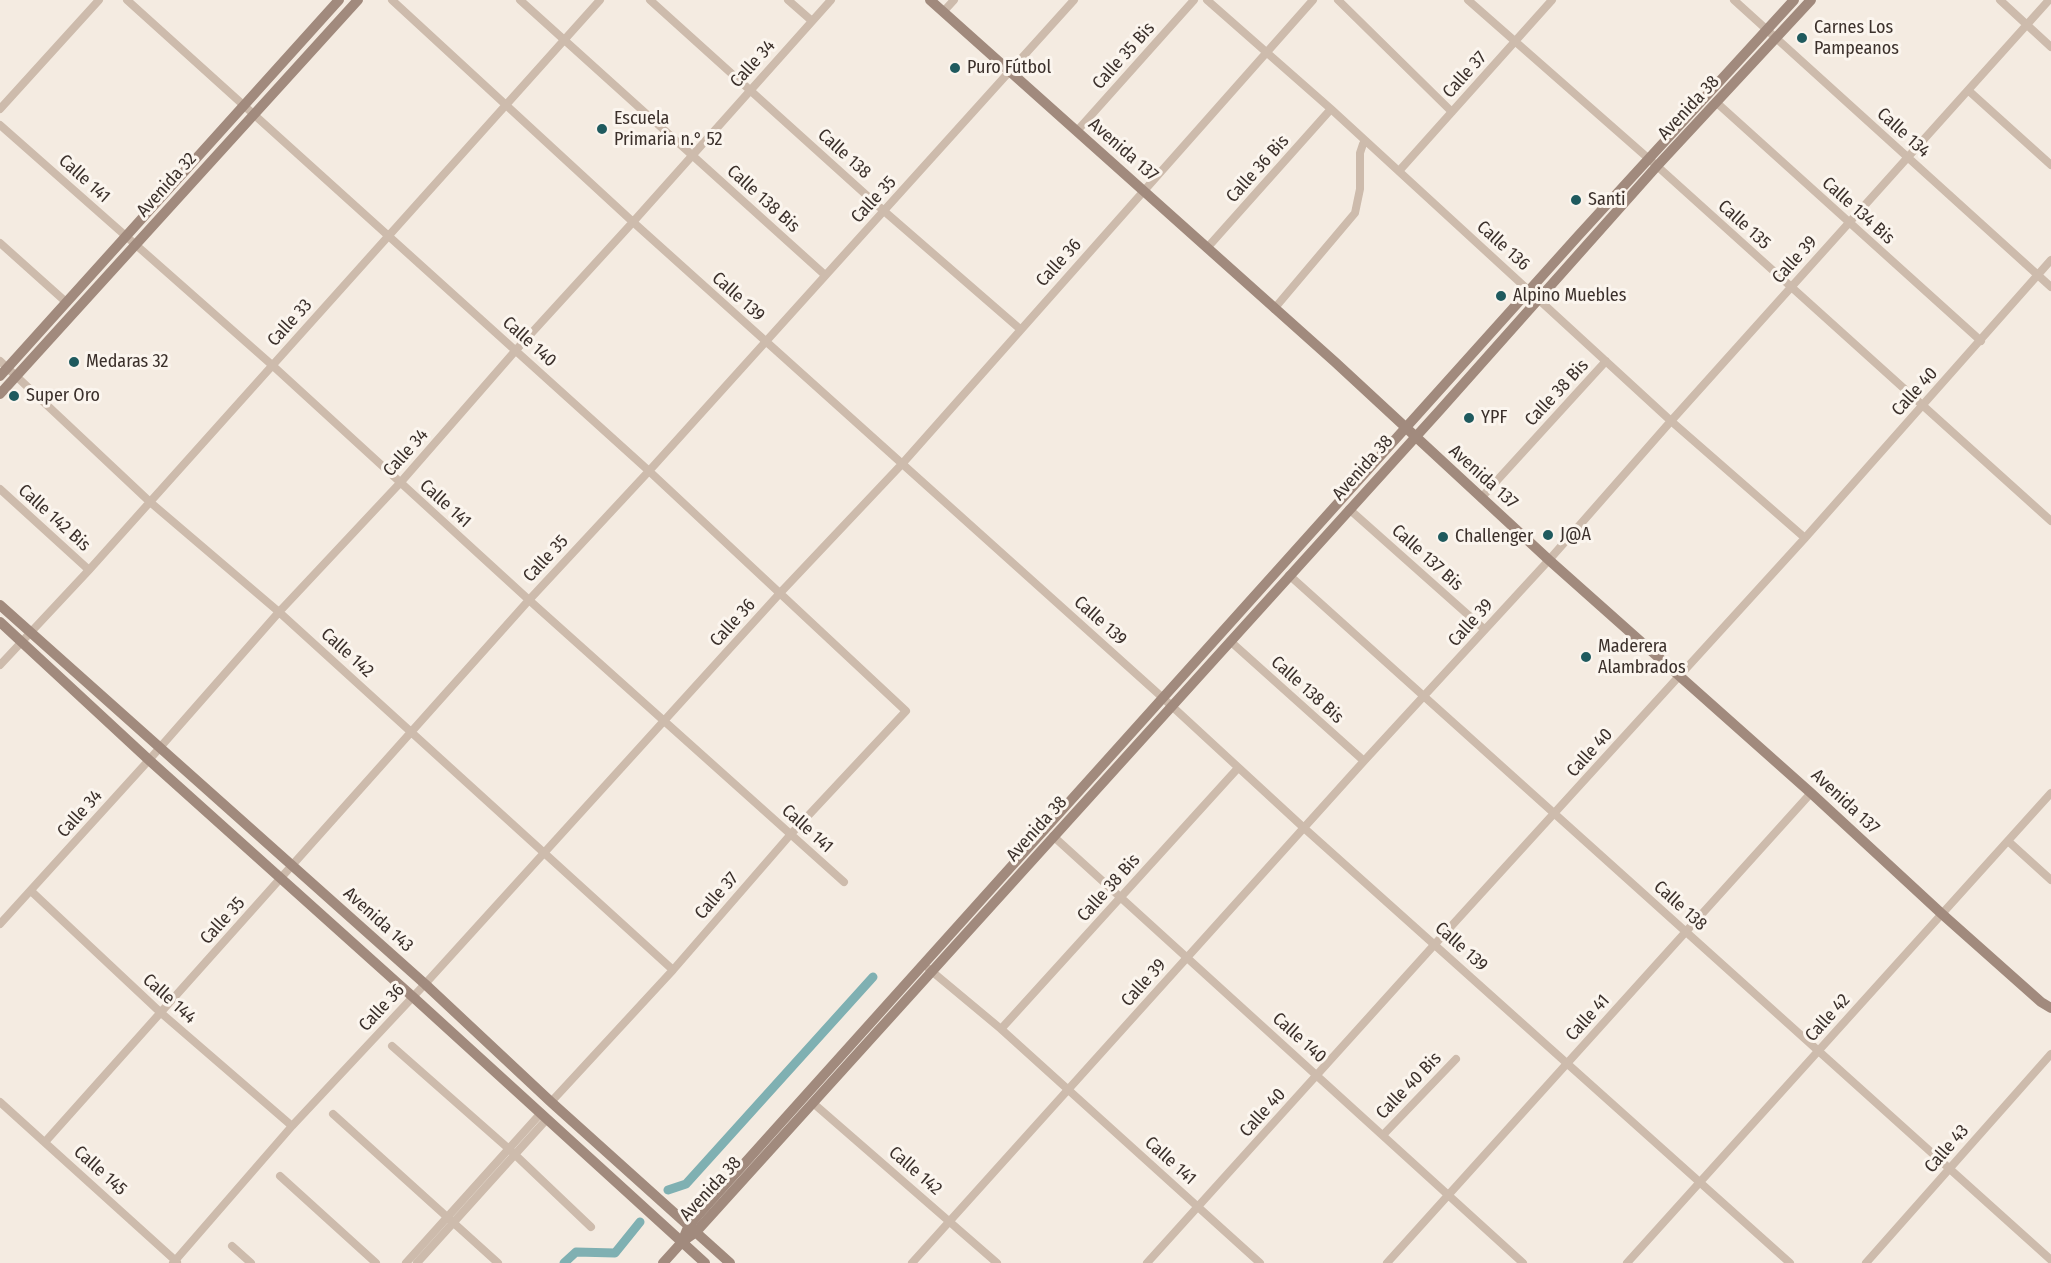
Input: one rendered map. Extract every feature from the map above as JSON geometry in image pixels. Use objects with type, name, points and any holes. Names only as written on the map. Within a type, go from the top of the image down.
[{"type":"main road","name":"Avenida 32","points":[[3,368],[126,237],[339,0]]},
{"type":"main road","name":"Avenida 32","points":[[0,394],[358,0]]},
{"type":"main road","name":"Avenida 137","points":[[930,0],[1411,432],[1549,560],[1811,793],[1942,914],[2046,1005],[2051,1016]]},
{"type":"main road","name":"Avenida 38","points":[[663,1263],[1411,432],[1539,299],[1653,163],[1717,103],[1772,34],[1794,0]]},
{"type":"main road","name":"Avenida 38","points":[[692,1229],[813,1103],[928,968],[1053,836],[1167,702],[1230,641],[1349,509],[1530,291],[1772,34],[1811,0]]},
{"type":"main road","name":"Avenida 143","points":[[0,605],[425,984],[551,1102],[730,1263]]},
{"type":"main road","name":"Avenida 143","points":[[0,622],[149,760],[705,1263]]},
{"type":"street","points":[[0,109],[99,0]]},
{"type":"street","name":"Calle 140","points":[[127,0],[516,350],[781,592],[906,711]]},
{"type":"street","name":"Calle 139","points":[[392,0],[633,222],[1790,1263]]},
{"type":"street","name":"Calle 138 Bis","points":[[520,0],[825,275]]},
{"type":"street","name":"Calle 33","points":[[0,665],[89,570],[600,0]]},
{"type":"street","name":"Calle 138","points":[[650,0],[884,211],[1020,329]]},
{"type":"street","points":[[788,0],[812,21]]},
{"type":"street","name":"Calle 34","points":[[0,924],[279,612],[400,483],[516,350],[831,0]]},
{"type":"street","points":[[943,12],[954,0]]},
{"type":"street","name":"Calle 35","points":[[45,1142],[281,879],[291,864],[1074,0]]},
{"type":"street","name":"Calle 35 Bis","points":[[1077,131],[1194,0]]},
{"type":"street","name":"Calle 136","points":[[1207,0],[1331,109],[1671,421],[1805,538]]},
{"type":"street","name":"Calle 36","points":[[175,1262],[292,1126],[425,984],[781,592],[902,464],[1313,0]]},
{"type":"street","points":[[1338,0],[1452,112]]},
{"type":"street","name":"Calle 135","points":[[1468,0],[2051,521]]},
{"type":"street","name":"Calle 37","points":[[1399,171],[1552,0]]},
{"type":"street","name":"Calle 134","points":[[1734,0],[2051,287]]},
{"type":"street","points":[[2000,0],[2051,47]]},
{"type":"street","name":"Calle 39","points":[[912,1263],[1364,761],[1549,560],[1790,287],[2049,0]]},
{"type":"street","points":[[1969,91],[2051,165]]},
{"type":"street","name":"Calle 134 Bis","points":[[1717,103],[1981,341]]},
{"type":"street","name":"Calle 36 Bis","points":[[1207,248],[1331,109]]},
{"type":"street","name":"Calle 141","points":[[0,124],[272,365],[529,600],[665,719],[844,882]]},
{"type":"street","points":[[1274,309],[1355,213],[1360,189],[1360,153],[1366,141]]},
{"type":"street","points":[[0,243],[66,302]]},
{"type":"street","name":"Calle 40","points":[[1147,1263],[1805,538],[2051,260]]},
{"type":"street","name":"Calle 38 Bis","points":[[1481,498],[1606,361]]},
{"type":"street","name":"Calle 142","points":[[3,368],[16,376],[150,502],[279,612],[412,731],[673,970]]},
{"type":"street","name":"Calle 142 Bis","points":[[0,489],[89,570]]},
{"type":"street","name":"Calle 137 Bis","points":[[1349,509],[1484,629]]},
{"type":"street","name":"Calle 138","points":[[1289,575],[2051,1260]]},
{"type":"street","name":"Calle 138 Bis","points":[[1230,641],[1364,761]]},
{"type":"street","name":"Calle 37","points":[[551,1102],[673,970],[790,834],[906,711]]},
{"type":"street","name":"Calle 38 Bis","points":[[1001,1029],[1238,768]]},
{"type":"street","name":"Calle 41","points":[[1387,1263],[1811,793]]},
{"type":"street","name":"Calle 42","points":[[1627,1263],[2051,793]]},
{"type":"street","name":"Calle 140","points":[[1053,836],[1523,1263]]},
{"type":"street","points":[[2008,841],[2051,880]]},
{"type":"street","name":"Calle 144","points":[[30,891],[160,1012],[292,1126]]},
{"type":"street","name":"Calle 141","points":[[928,968],[1001,1029],[1260,1263]]},
{"type":"street","points":[[392,1047],[512,1151],[591,1227]]},
{"type":"street","name":"Calle 43","points":[[1866,1263],[2051,1054]]},
{"type":"street","name":"Calle 40 Bis","points":[[1383,1135],[1456,1059]]},
{"type":"street","name":"Calle 145","points":[[0,1102],[175,1262]]},
{"type":"street","name":"Calle 142","points":[[813,1103],[997,1263]]},
{"type":"street","points":[[333,1114],[498,1263]]},
{"type":"street","points":[[406,1263],[450,1219],[544,1116]]},
{"type":"street","points":[[280,1176],[376,1263]]},
{"type":"street","points":[[417,1263],[450,1219]]},
{"type":"street","points":[[232,1246],[251,1263]]},
{"type":"waterway","points":[[668,1190],[686,1184],[873,977]]},
{"type":"waterway","points":[[564,1263],[576,1252],[615,1253],[640,1222]]},
{"type":"place","name":"Carnes Los Pampeanos","points":[[1802,38]]},
{"type":"place","name":"Puro Fútbol","points":[[955,68]]},
{"type":"place","name":"Escuela Primaria n.° 52","points":[[602,129]]},
{"type":"place","name":"Santi","points":[[1576,200]]},
{"type":"place","name":"Alpino Muebles","points":[[1501,296]]},
{"type":"place","name":"Medaras 32","points":[[74,362]]},
{"type":"place","name":"Super Oro","points":[[14,396]]},
{"type":"place","name":"YPF","points":[[1469,418]]},
{"type":"place","name":"J@A","points":[[1548,535]]},
{"type":"place","name":"Challenger","points":[[1443,537]]},
{"type":"place","name":"Maderera Alambrados","points":[[1586,657]]}]
